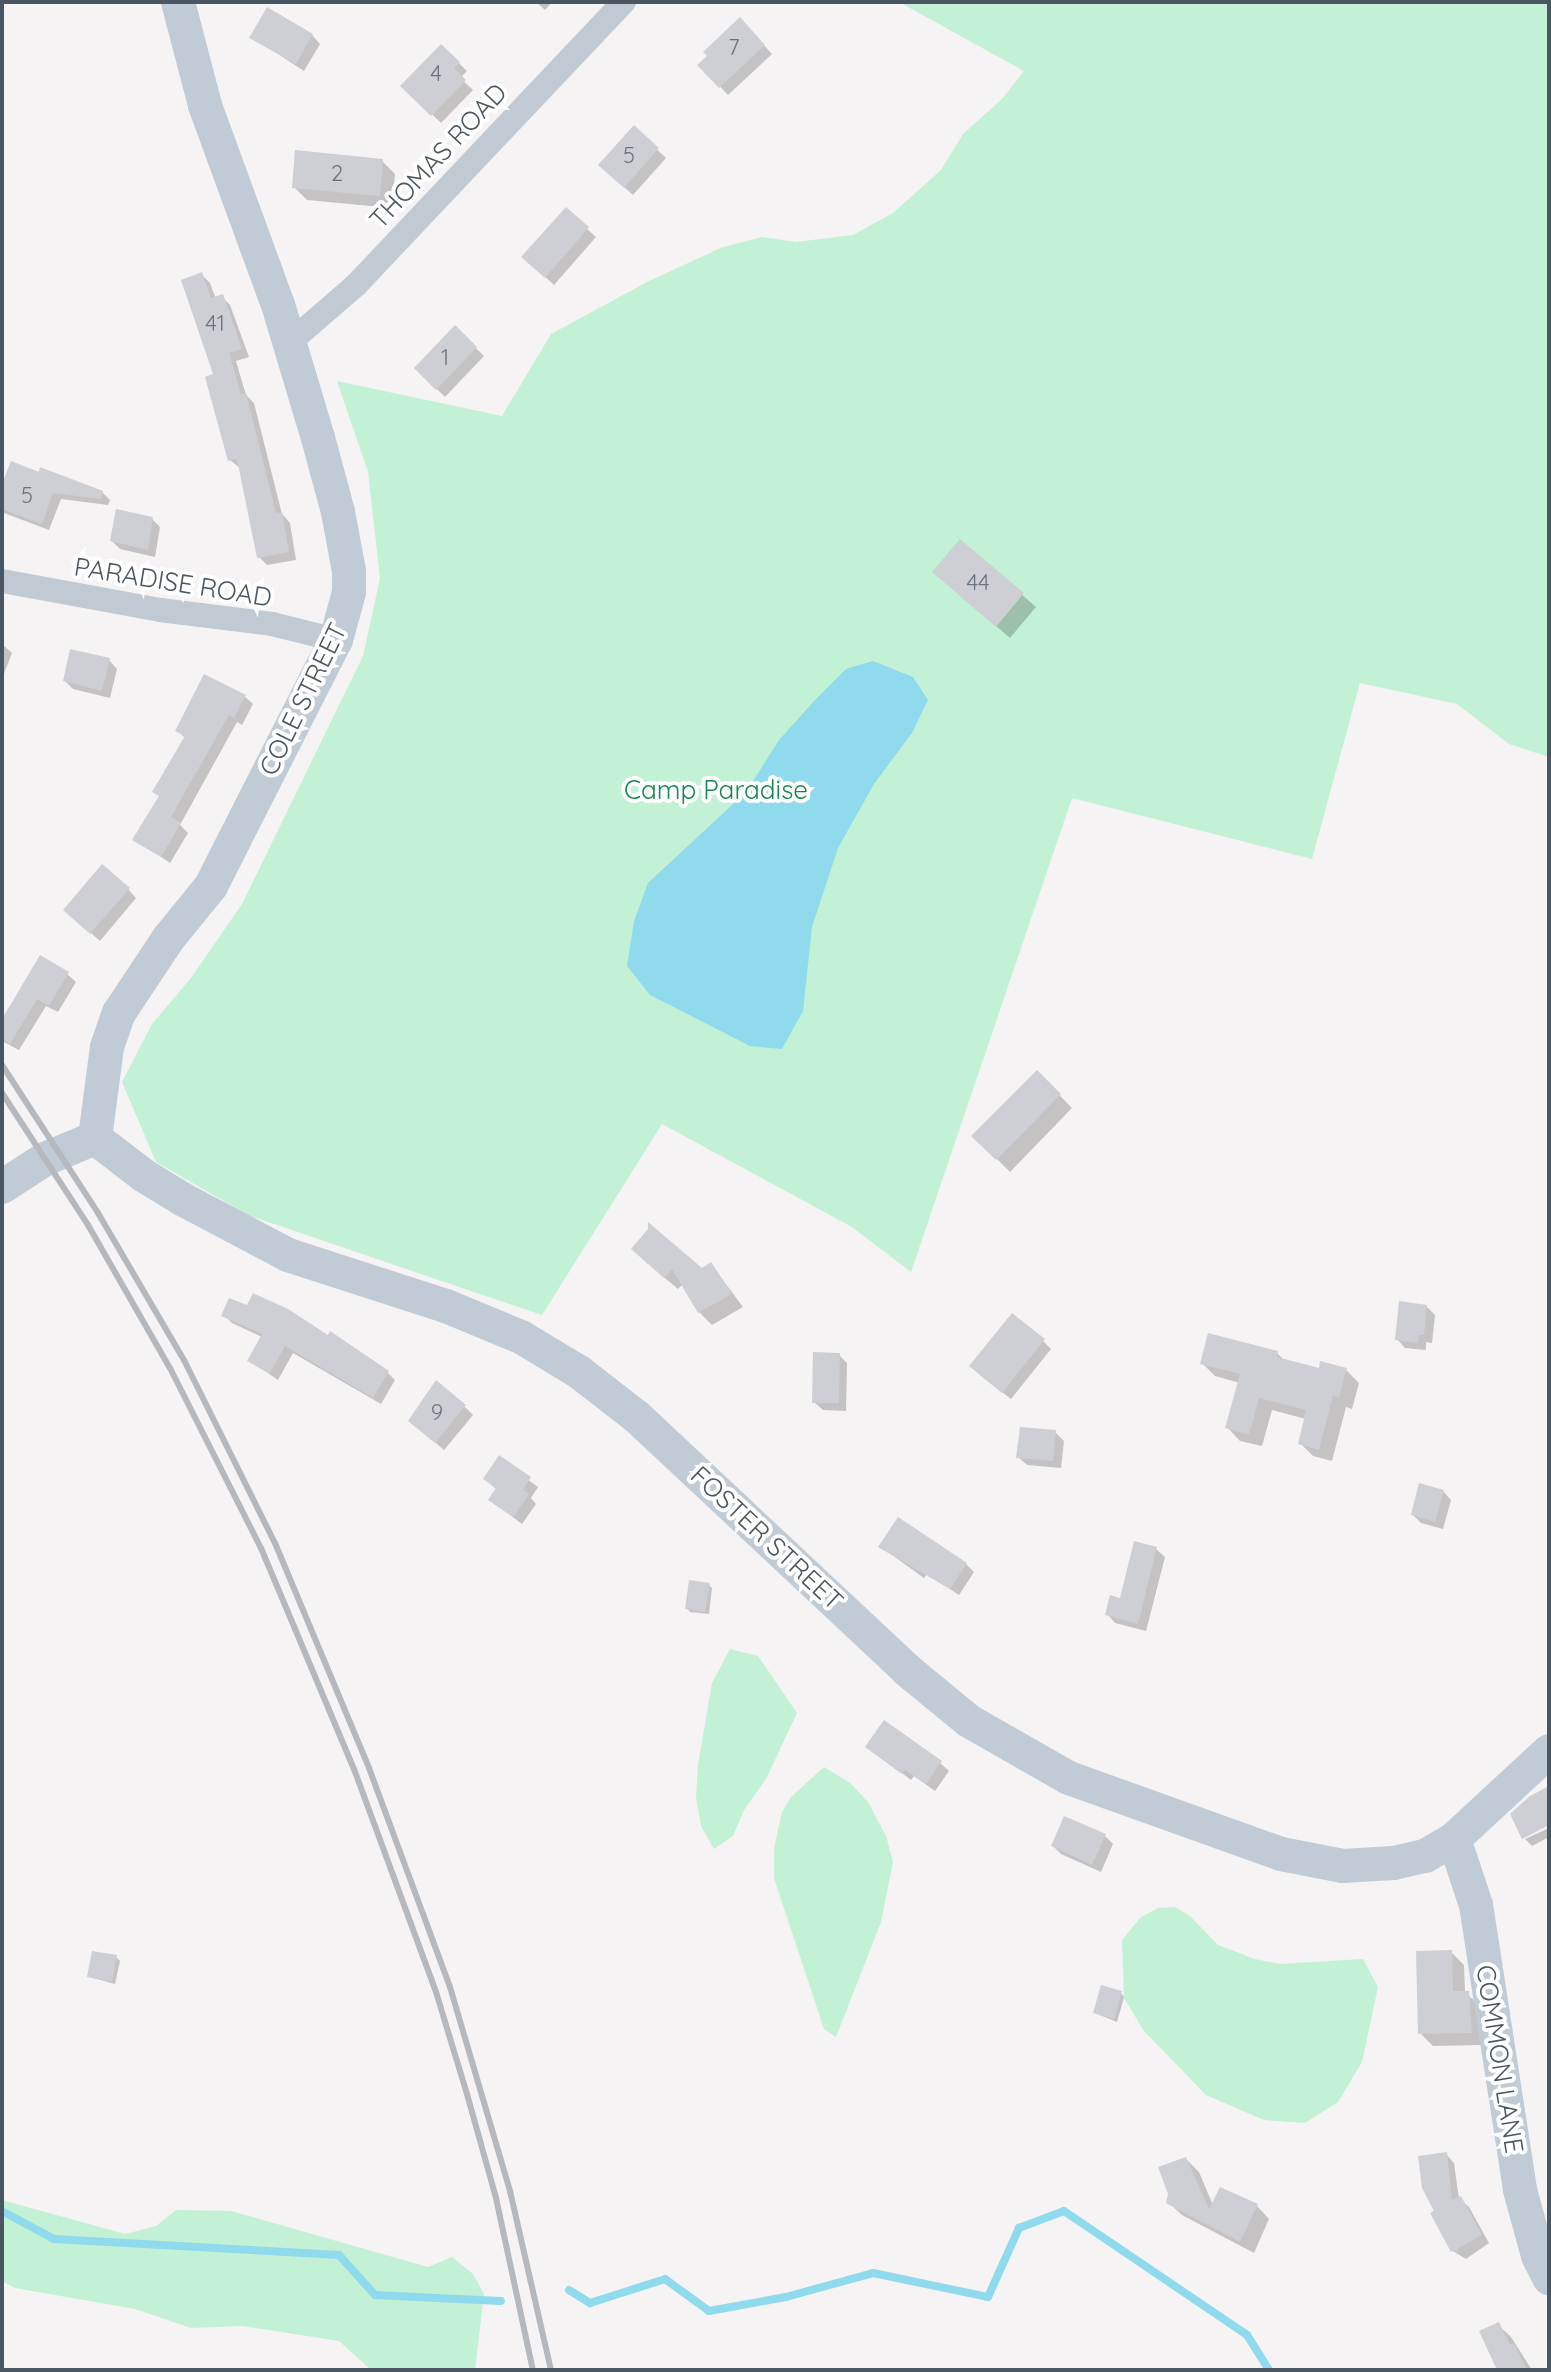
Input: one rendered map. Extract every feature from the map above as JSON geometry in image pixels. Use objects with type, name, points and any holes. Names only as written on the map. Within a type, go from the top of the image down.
[{"type":"street","name":"COLE STREET","points":[[95,1138],[107,1047],[119,1013],[168,939],[211,886],[336,640],[346,612],[349,571],[338,512],[289,343],[205,105],[178,2]]},
{"type":"street","name":"THOMAS ROAD","points":[[289,343],[356,285],[624,2]]},
{"type":"street","name":"PARADISE ROAD","points":[[2,581],[160,610],[272,624],[336,640]]},
{"type":"street","points":[[2,1187],[45,1159],[95,1138]]},
{"type":"street","name":"FOSTER STREET","points":[[95,1138],[143,1175],[182,1199],[288,1255],[446,1306],[521,1337],[579,1372],[648,1427],[907,1670],[969,1721],[1069,1778],[1281,1854],[1343,1866],[1394,1863],[1425,1856],[1454,1839],[1549,1751]]},
{"type":"street","name":"COMMON LANE","points":[[1454,1839],[1476,1905],[1520,2190],[1538,2256],[1549,2278]]},
{"type":"green space","name":"Camp Paradise","points":[[899,2],[1549,2],[1549,757],[1509,744],[1457,704],[1360,683],[1312,859],[1072,798],[911,1272],[852,1227],[662,1124],[542,1315],[250,1216],[156,1162],[122,1082],[152,1024],[191,978],[242,904],[363,656],[380,578],[368,472],[337,381],[502,416],[551,334],[649,281],[723,247],[762,237],[796,242],[853,235],[893,213],[941,170],[963,134],[1002,99],[1024,71]]},
{"type":"green space","points":[[730,1649],[758,1656],[797,1713],[766,1779],[744,1810],[733,1836],[714,1849],[701,1826],[696,1798],[698,1765],[712,1683]]},
{"type":"green space","points":[[824,1767],[850,1783],[868,1802],[886,1836],[893,1862],[881,1922],[836,2037],[824,2029],[774,1878],[774,1848],[782,1812],[791,1797]]},
{"type":"green space","points":[[1175,1907],[1190,1916],[1218,1945],[1255,1959],[1280,1964],[1363,1959],[1378,1987],[1362,2062],[1338,2102],[1305,2123],[1264,2120],[1206,2095],[1144,2031],[1124,1998],[1122,1940],[1141,1917],[1158,1908]]},
{"type":"green space","points":[[2,2200],[125,2234],[156,2226],[176,2210],[231,2211],[428,2267],[452,2257],[473,2274],[484,2294],[475,2370],[371,2370],[339,2341],[242,2326],[191,2328],[135,2309],[15,2288],[2,2281]]},
{"type":"water","points":[[873,661],[913,677],[928,700],[912,733],[874,784],[838,848],[812,927],[803,1011],[782,1049],[750,1046],[650,995],[627,966],[634,921],[648,883],[746,792],[779,740],[815,700],[846,669]]},
{"type":"building","points":[[267,7],[313,34],[296,64],[249,38]]},
{"type":"building","points":[[740,17],[765,45],[719,88],[697,65],[707,56],[703,52]]},
{"type":"building","points":[[441,44],[460,62],[454,68],[466,80],[431,116],[400,86]]},
{"type":"building","points":[[634,125],[659,148],[624,188],[598,165]]},
{"type":"building","points":[[295,150],[383,159],[380,196],[292,188]]},
{"type":"building","points":[[566,207],[589,227],[545,278],[521,257]]},
{"type":"building","points":[[202,272],[211,298],[223,294],[242,349],[229,353],[241,394],[246,393],[276,513],[282,512],[289,552],[257,558],[237,459],[228,461],[205,377],[213,374],[181,280]]},
{"type":"building","points":[[455,325],[477,347],[436,390],[414,368]]},
{"type":"building","points":[[11,461],[39,472],[40,467],[103,491],[101,499],[53,493],[42,524],[2,509],[2,484]]},
{"type":"building","points":[[116,509],[153,517],[148,550],[110,541]]},
{"type":"building","points":[[960,539],[1024,593],[996,627],[932,572]]},
{"type":"building","points":[[70,649],[110,658],[102,691],[63,681]]},
{"type":"building","points":[[204,674],[246,695],[234,718],[229,715],[171,817],[181,823],[161,857],[132,840],[159,796],[152,792],[185,736],[175,731]]},
{"type":"building","points":[[102,864],[130,888],[90,934],[63,910]]},
{"type":"building","points":[[40,955],[69,972],[49,1006],[37,999],[10,1044],[2,1039],[2,1019]]},
{"type":"building","points":[[1037,1070],[1061,1094],[996,1160],[971,1136]]},
{"type":"building","points":[[648,1222],[702,1268],[711,1262],[732,1294],[698,1313],[672,1269],[664,1278],[631,1249],[648,1229]]},
{"type":"building","points":[[253,1293],[288,1309],[328,1335],[330,1331],[389,1371],[373,1398],[285,1346],[270,1374],[247,1361],[262,1334],[221,1316],[229,1298],[247,1305]]},
{"type":"building","points":[[1399,1301],[1427,1305],[1424,1335],[1419,1335],[1418,1343],[1395,1340]]},
{"type":"building","points":[[1012,1313],[1045,1339],[1002,1393],[969,1366]]},
{"type":"building","points":[[1208,1333],[1278,1351],[1277,1357],[1319,1368],[1320,1361],[1347,1368],[1339,1397],[1333,1396],[1319,1450],[1298,1444],[1306,1410],[1259,1398],[1249,1435],[1225,1428],[1240,1374],[1200,1364]]},
{"type":"building","points":[[813,1352],[840,1353],[839,1403],[812,1403]]},
{"type":"building","points":[[436,1380],[466,1405],[435,1443],[408,1421]]},
{"type":"building","points":[[1020,1427],[1056,1430],[1053,1461],[1016,1458]]},
{"type":"building","points":[[499,1455],[531,1477],[523,1490],[529,1494],[513,1517],[488,1500],[496,1488],[483,1479]]},
{"type":"building","points":[[1419,1483],[1444,1490],[1435,1522],[1411,1515]]},
{"type":"building","points":[[898,1517],[967,1563],[950,1589],[878,1547]]},
{"type":"building","points":[[1134,1541],[1157,1547],[1138,1624],[1105,1615],[1110,1595],[1120,1598]]},
{"type":"building","points":[[689,1580],[710,1583],[705,1612],[685,1609]]},
{"type":"building","points":[[884,1720],[942,1761],[926,1784],[905,1770],[902,1774],[865,1747]]},
{"type":"building","points":[[1549,1786],[1549,1825],[1522,1839],[1510,1814],[1530,1796]]},
{"type":"building","points":[[1064,1816],[1106,1834],[1092,1865],[1051,1846]]},
{"type":"building","points":[[1452,1950],[1453,1991],[1469,1991],[1472,2033],[1418,2034],[1416,1951]]},
{"type":"building","points":[[92,1951],[117,1955],[112,1982],[87,1977]]},
{"type":"building","points":[[1101,1985],[1122,1991],[1114,2019],[1093,2013]]},
{"type":"building","points":[[1447,2152],[1452,2200],[1461,2196],[1482,2235],[1458,2248],[1457,2255],[1455,2250],[1451,2252],[1430,2213],[1434,2211],[1422,2188],[1418,2156]]},
{"type":"building","points":[[1186,2157],[1209,2209],[1220,2187],[1258,2204],[1240,2242],[1166,2203],[1168,2194],[1158,2167]]},
{"type":"building","points":[[1499,2322],[1527,2370],[1497,2370],[1479,2331]]},
{"type":"waterway","points":[[2,2211],[54,2239],[339,2255],[375,2295],[501,2301]]},
{"type":"waterway","points":[[569,2290],[590,2303],[665,2279],[709,2311],[786,2297],[873,2273],[988,2297],[1019,2228],[1064,2211],[1247,2335],[1269,2370]]},
{"type":"railway","points":[[2,1065],[98,1213],[184,1360],[275,1543],[369,1768],[450,1987],[510,2191],[551,2370]]},
{"type":"railway","points":[[2,1093],[88,1225],[170,1368],[261,1548],[354,1769],[436,1992],[467,2094],[496,2198],[533,2370]]}]
